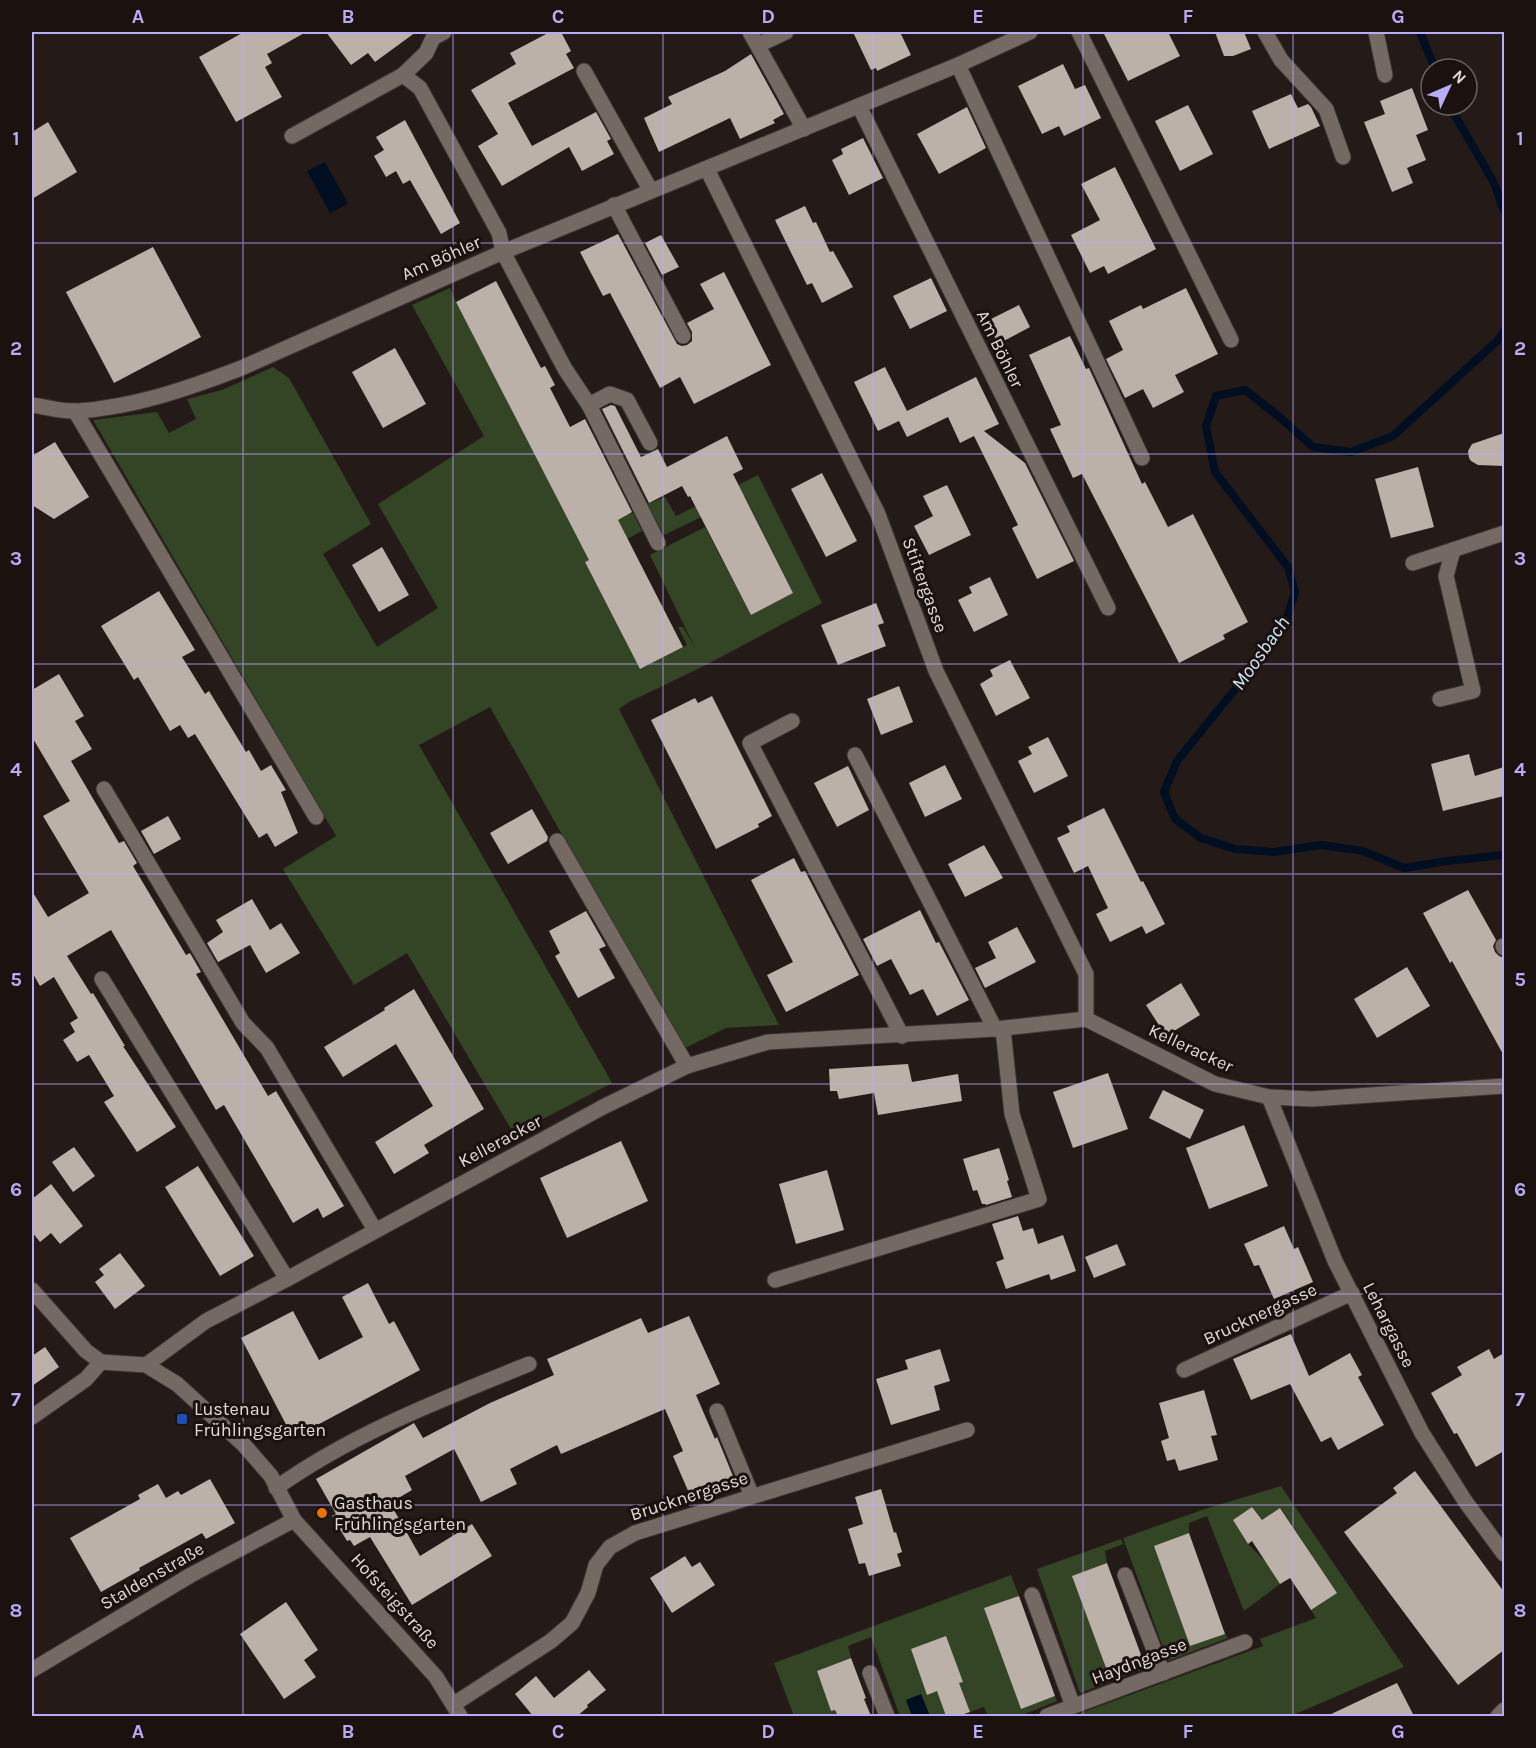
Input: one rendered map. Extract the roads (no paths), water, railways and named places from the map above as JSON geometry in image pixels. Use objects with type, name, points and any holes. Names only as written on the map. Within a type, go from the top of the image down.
[{"type":"street","points":[[292,136],[403,75],[426,53],[433,38],[444,32]]},
{"type":"street","points":[[786,32],[754,38],[804,129]]},
{"type":"street","name":"Am Böhler","points":[[32,405],[75,411],[141,402],[192,387],[239,369],[503,252],[958,65],[1029,32]]},
{"type":"street","points":[[1079,32],[1232,340]]},
{"type":"street","points":[[1265,32],[1281,60],[1326,109],[1344,157]]},
{"type":"street","points":[[1376,32],[1385,75]]},
{"type":"street","points":[[958,65],[1143,458]]},
{"type":"street","points":[[584,71],[651,191]]},
{"type":"street","points":[[403,75],[420,88],[499,233],[503,252],[565,369],[589,405],[658,543]]},
{"type":"street","name":"Am Böhler","points":[[859,106],[1108,608]]},
{"type":"street","name":"Stiftergasse","points":[[707,169],[878,514],[936,671],[1086,974],[1086,1019]]},
{"type":"street","points":[[614,206],[683,336]]},
{"type":"street","points":[[589,405],[610,394],[627,400],[650,443]]},
{"type":"street","points":[[75,411],[316,817]]},
{"type":"street","points":[[1413,563],[1504,534]]},
{"type":"street","points":[[1440,699],[1473,691],[1446,576],[1453,550]]},
{"type":"street","points":[[792,721],[750,743],[902,1036]]},
{"type":"street","points":[[775,1280],[1039,1199],[1012,1113],[999,1029],[855,755]]},
{"type":"street","points":[[104,789],[243,1023],[267,1048],[375,1230]]},
{"type":"street","points":[[557,841],[687,1066]]},
{"type":"street","points":[[102,979],[287,1279]]},
{"type":"street","name":"Kelleracker","points":[[146,1365],[206,1321],[603,1107],[687,1066],[768,1042],[999,1029],[1086,1019],[1215,1084],[1269,1097],[1312,1099],[1504,1086]]},
{"type":"street","name":"Lehargasse","points":[[1269,1097],[1335,1261],[1422,1433],[1465,1501],[1504,1554]]},
{"type":"street","points":[[32,1290],[86,1351],[101,1362],[86,1379],[32,1416]]},
{"type":"street","name":"Brucknergasse","points":[[1184,1370],[1352,1293]]},
{"type":"street","name":"Hofsteigstraße","points":[[101,1362],[146,1365],[177,1384],[244,1445],[270,1476],[294,1520],[436,1677],[457,1710]]},
{"type":"street","points":[[276,1488],[297,1472],[402,1416],[529,1364]]},
{"type":"street","points":[[717,1411],[752,1496]]},
{"type":"street","name":"Brucknergasse","points":[[457,1710],[572,1623],[588,1593],[596,1566],[610,1547],[635,1533],[967,1430]]},
{"type":"street","name":"Staldenstraße","points":[[32,1670],[191,1575],[294,1520]]},
{"type":"street","points":[[1125,1575],[1162,1673]]},
{"type":"street","points":[[1032,1595],[1073,1706]]},
{"type":"street","name":"Haydngasse","points":[[1047,1716],[1245,1642]]},
{"type":"street","points":[[870,1673],[887,1716]]},
{"type":"street","points":[[1498,1716],[1504,1710]]},
{"type":"water","points":[[325,162],[348,204],[330,213],[307,171]]},
{"type":"water","points":[[921,1694],[930,1716],[912,1716],[906,1700]]},
{"type":"waterway","name":"Moosbach","points":[[1420,32],[1430,57]]},
{"type":"waterway","name":"Moosbach","points":[[1456,117],[1494,183],[1504,211]]},
{"type":"waterway","name":"Moosbach","points":[[1504,331],[1497,341],[1393,436],[1351,452],[1313,447],[1245,390],[1216,396],[1206,426],[1215,472],[1288,567],[1295,592],[1287,618],[1271,645],[1177,761],[1164,792],[1175,819],[1201,838],[1235,849],[1274,852],[1321,845],[1363,851],[1404,868],[1504,855]]},
{"type":"place","name":"Lustenau Frühlingsgarten","points":[[182,1419]]},
{"type":"place","name":"Gasthaus Frühlingsgarten","points":[[322,1513]]}]
